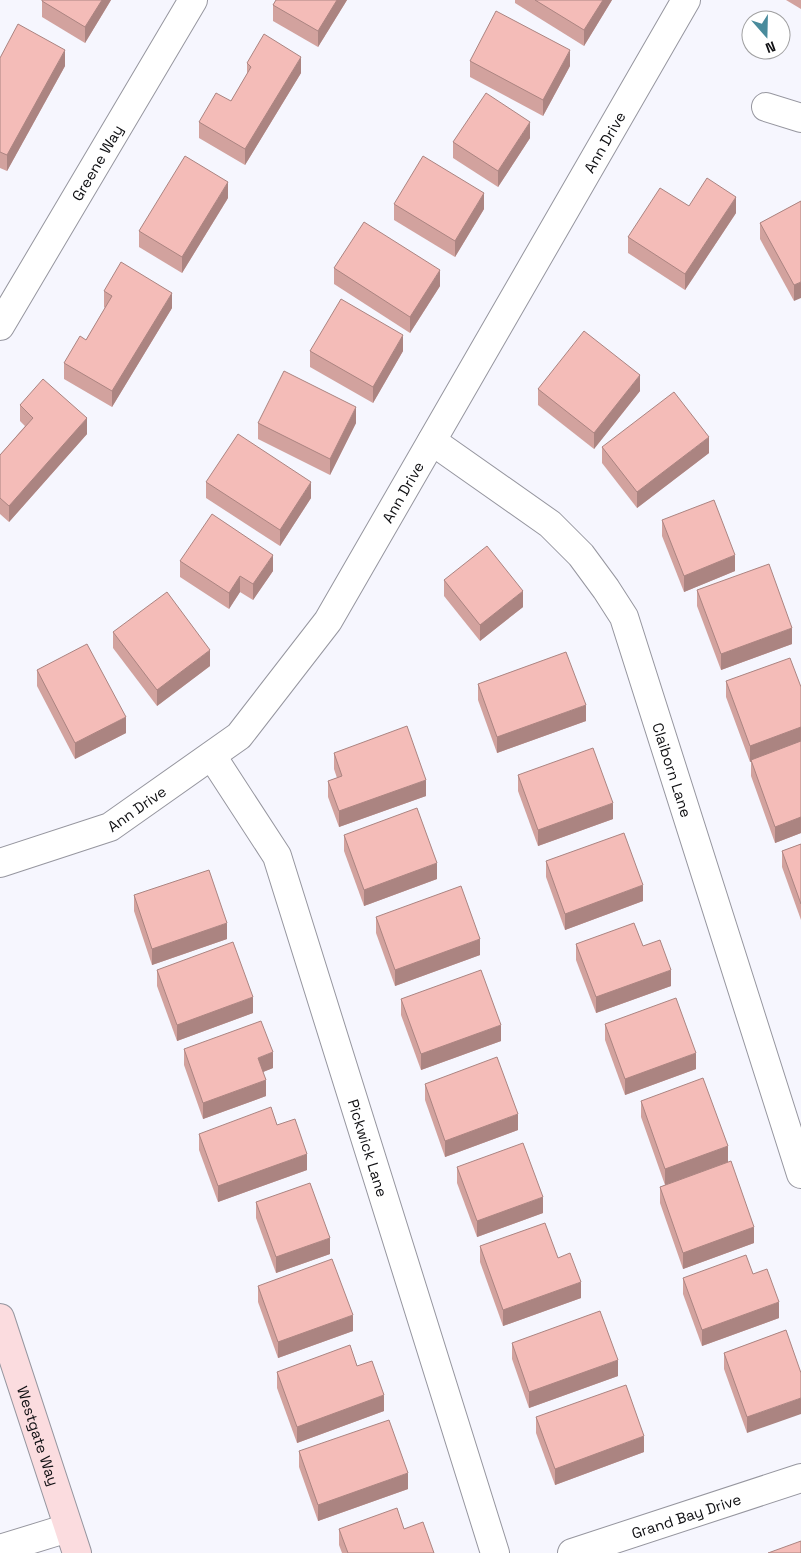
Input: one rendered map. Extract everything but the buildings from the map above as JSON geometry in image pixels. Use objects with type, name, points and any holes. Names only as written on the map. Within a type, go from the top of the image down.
[{"type":"street","name":"Greene Way","points":[[0,326],[193,0]]},
{"type":"street","name":"Ann Drive","points":[[0,863],[110,827],[239,736],[328,621],[686,0]]},
{"type":"street","points":[[766,106],[801,118]]},
{"type":"street","name":"Claiborn Lane","points":[[432,441],[550,524],[581,555],[624,617],[801,1174]]},
{"type":"street","name":"Pickwick Lane","points":[[212,756],[277,856],[495,1553]]},
{"type":"street","name":"Westgate Way","points":[[0,1318],[77,1553]]},
{"type":"street","name":"Grand Bay Drive","points":[[572,1553],[801,1478]]},
{"type":"street","points":[[0,1549],[68,1528]]}]
